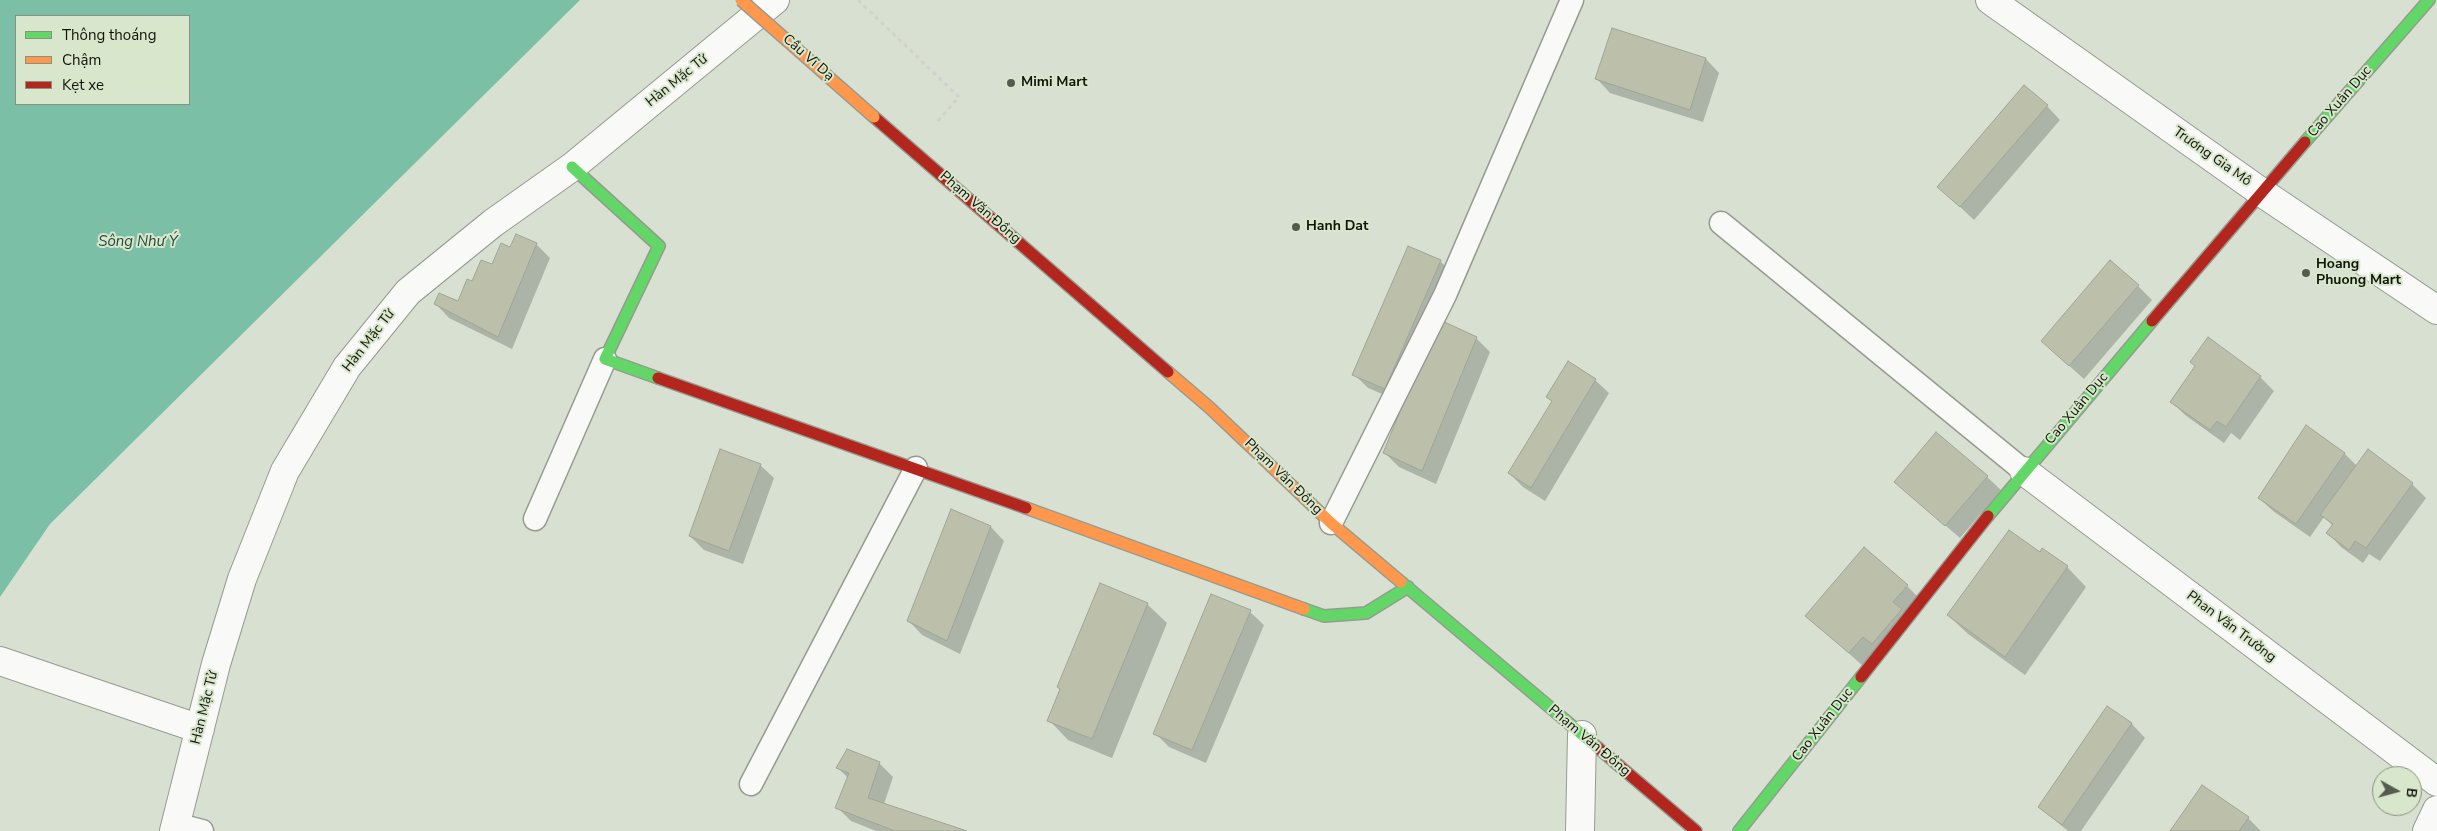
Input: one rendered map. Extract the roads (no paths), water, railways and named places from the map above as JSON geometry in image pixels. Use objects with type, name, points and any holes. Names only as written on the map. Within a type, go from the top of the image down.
[{"type":"main road","name":"Cầu Vĩ Dạ","points":[[741,0],[874,117]]},
{"type":"main road","name":"Cao Xuân Dục","points":[[1739,831],[2024,471],[2429,0]]},
{"type":"main road","name":"Phạm Văn Đồng","points":[[874,117],[1210,408],[1331,523],[1696,831]]},
{"type":"main road","points":[[572,167],[659,246],[605,359],[916,468],[1324,616],[1366,613],[1408,587]]},
{"type":"street","name":"Hàn Mặc Tử","points":[[175,828],[216,664],[242,579],[285,471],[348,367],[408,292],[493,223],[572,167],[775,0]]},
{"type":"street","name":"Trương Gia Mô","points":[[1990,0],[2262,192],[2437,310]]},
{"type":"street","name":"Phan Văn Trường","points":[[2024,471],[2437,782]]},
{"type":"street","points":[[0,661],[200,729]]},
{"type":"street","points":[[1580,831],[1582,735]]},
{"type":"street","points":[[2427,831],[2437,810]]},
{"type":"lane","points":[[1331,523],[1445,295],[1572,0]]},
{"type":"lane","points":[[1721,223],[2024,471]]},
{"type":"lane","points":[[535,519],[605,359]]},
{"type":"lane","points":[[750,784],[916,468]]},
{"type":"lane","points":[[175,828],[202,831]]},
{"type":"water","name":"Sông Như Ý","points":[[0,0],[580,0],[50,524],[0,597]]},
{"type":"place","name":"Mimi Mart","points":[[1011,83]]},
{"type":"place","name":"Hanh Dat","points":[[1296,227]]},
{"type":"place","name":"Hoang Phuong Mart","points":[[2306,273]]}]
